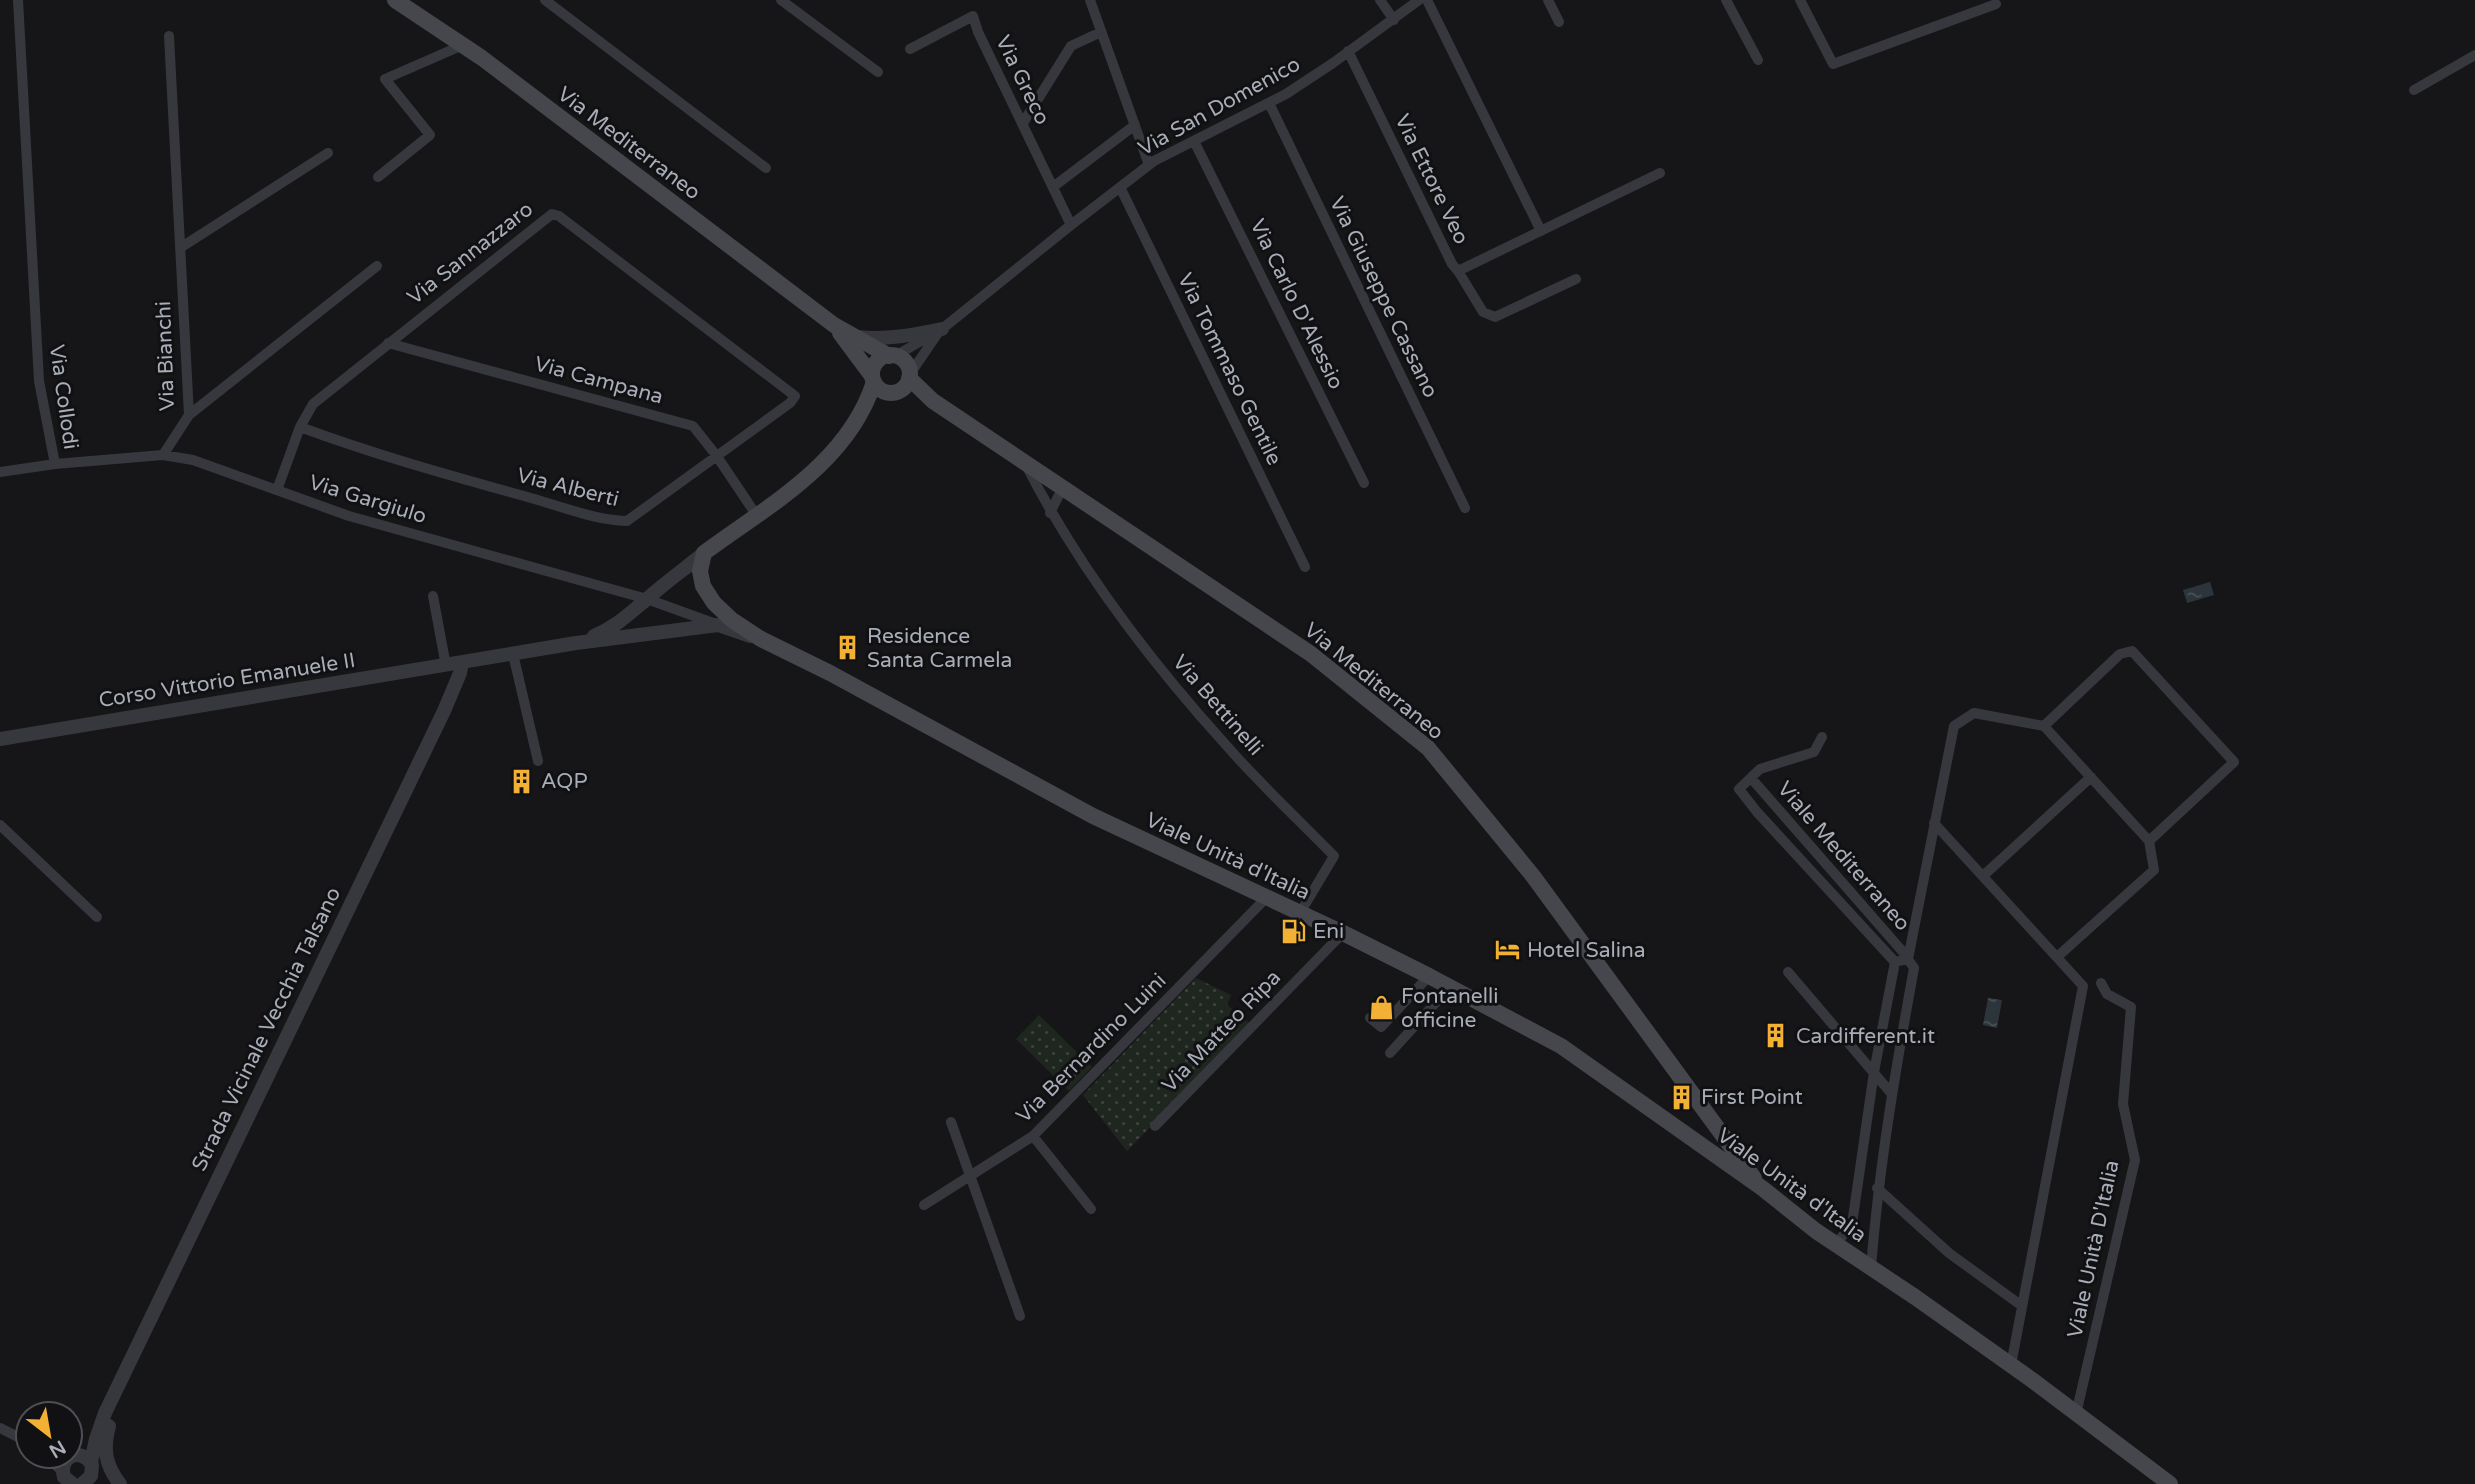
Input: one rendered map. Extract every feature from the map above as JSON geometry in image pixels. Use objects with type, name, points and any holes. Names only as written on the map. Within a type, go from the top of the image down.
[{"type":"main road","name":"Via Mediterraneo","points":[[395,0],[463,45],[834,325]]},
{"type":"main road","points":[[834,325],[906,362],[910,376],[904,388],[893,393],[882,390],[834,325]]},
{"type":"main road","points":[[704,553],[809,478],[867,402],[873,370],[878,360],[892,356]]},
{"type":"main road","name":"Via Mediterraneo","points":[[910,376],[933,401],[1311,654],[1427,748],[1533,876],[1762,1188]]},
{"type":"main road","name":"Viale Unità d'Italia","points":[[704,553],[700,571],[708,594],[732,620],[761,639],[830,673],[1093,816],[1343,933],[1561,1046],[1762,1188],[1836,1244],[2011,1365],[2170,1484]]},
{"type":"main road","points":[[1688,1136],[1702,1129],[1706,1111]]},
{"type":"street","name":"Via Collodi","points":[[18,0],[39,381],[55,464]]},
{"type":"street","points":[[545,0],[766,168]]},
{"type":"street","points":[[781,0],[878,72]]},
{"type":"street","points":[[1090,0],[1149,165]]},
{"type":"street","points":[[1380,0],[1394,20]]},
{"type":"street","name":"Via San Domenico","points":[[892,356],[942,329],[1149,165],[1269,103],[1349,51],[1419,0]]},
{"type":"street","points":[[1427,0],[1541,230]]},
{"type":"street","points":[[1548,0],[1559,22]]},
{"type":"street","points":[[1726,0],[1758,60]]},
{"type":"street","points":[[1800,0],[1833,64],[1996,4]]},
{"type":"street","name":"Via Greco","points":[[910,49],[973,16],[978,32],[1071,225]]},
{"type":"street","points":[[1023,123],[1071,46],[1101,32]]},
{"type":"street","name":"Via Bianchi","points":[[163,455],[189,415],[169,36]]},
{"type":"street","points":[[378,177],[430,135],[386,79],[463,45]]},
{"type":"street","name":"Via Ettore Veo","points":[[1349,51],[1452,264],[1458,271],[1660,173]]},
{"type":"street","points":[[2414,90],[2475,55]]},
{"type":"street","name":"Via Giuseppe Cassano","points":[[1269,103],[1465,508]]},
{"type":"street","points":[[1053,187],[1135,125]]},
{"type":"street","name":"Via Carlo D'Alessio","points":[[1194,141],[1364,484]]},
{"type":"street","points":[[180,248],[328,153]]},
{"type":"street","name":"Via Tommaso Gentile","points":[[1120,187],[1306,568]]},
{"type":"street","name":"Via Sannazzaro","points":[[277,490],[300,427],[313,404],[552,214],[559,216],[796,396]]},
{"type":"street","points":[[189,415],[377,266]]},
{"type":"street","points":[[1458,271],[1483,312],[1495,317],[1576,279]]},
{"type":"street","points":[[855,337],[902,338],[942,329]]},
{"type":"street","name":"Via San Domenico","points":[[910,376],[942,329]]},
{"type":"street","name":"Via Campana","points":[[388,343],[693,426],[757,516]]},
{"type":"street","name":"Via Alberti","points":[[300,427],[354,447],[618,521],[627,521],[796,396]]},
{"type":"street","name":"Via Gargiulo","points":[[0,472],[55,464],[163,455],[193,460],[349,516],[647,599],[718,625]]},
{"type":"street","name":"Via Bettinelli","points":[[1024,462],[1051,513],[1143,648],[1226,746],[1334,856],[1300,913]]},
{"type":"street","points":[[1051,513],[1063,487]]},
{"type":"street","points":[[576,643],[611,629],[704,553]]},
{"type":"street","points":[[433,596],[446,666]]},
{"type":"street","points":[[576,643],[718,625],[761,639]]},
{"type":"street","name":"Corso Vittorio Emanuele II","points":[[0,740],[576,643]]},
{"type":"street","points":[[2044,726],[2120,654],[2132,651],[2234,762],[2149,841]]},
{"type":"street","points":[[513,654],[538,761]]},
{"type":"street","name":"Strada Vicinale Vecchia Talsano","points":[[105,1413],[444,711],[462,663]]},
{"type":"street","points":[[1871,1268],[1877,1188],[1914,968],[1908,959],[1954,726],[1974,713],[2044,726],[2149,841],[2154,870],[2057,957]]},
{"type":"street","name":"Viale Mediterraneo","points":[[1822,737],[1814,752],[1760,769],[1747,781],[1908,959]]},
{"type":"street","points":[[1984,875],[2091,777]]},
{"type":"street","points":[[1747,781],[1739,789],[1757,812],[1895,962]]},
{"type":"street","points":[[1934,823],[2082,986],[2011,1365]]},
{"type":"street","points":[[2,830],[97,917]]},
{"type":"street","name":"Via Bernardino Luini","points":[[925,1205],[1033,1136],[1267,897]]},
{"type":"street","name":"Via Matteo Ripa","points":[[1155,1126],[1343,933]]},
{"type":"street","points":[[1895,962],[1908,959]]},
{"type":"street","points":[[1836,1244],[1852,1224],[1874,1072],[1895,962]]},
{"type":"street","points":[[1788,972],[1891,1093]]},
{"type":"street","points":[[1370,1018],[1381,1027],[1429,976]]},
{"type":"street","name":"Viale Unità D'Italia","points":[[2076,1414],[2135,1160],[2123,1104],[2131,1007],[2107,994],[2101,982]]},
{"type":"street","points":[[1390,1053],[1450,987]]},
{"type":"street","points":[[951,1122],[1020,1316]]},
{"type":"street","points":[[1033,1136],[1091,1209]]},
{"type":"street","points":[[1877,1188],[1949,1253],[2022,1306]]},
{"type":"street","points":[[119,1484],[106,1462],[105,1444],[108,1427],[128,1384],[132,1356]]},
{"type":"street","points":[[84,1445],[105,1413]]},
{"type":"street","points":[[74,1481],[91,1476],[96,1439],[105,1413]]},
{"type":"street","points":[[84,1456],[92,1465],[119,1484]]},
{"type":"shaded area","points":[[1196,978],[1231,995],[1227,1005],[1251,1024],[1127,1151],[1083,1095]]},
{"type":"shaded area","points":[[1039,1015],[1092,1067],[1069,1091],[1016,1039]]},
{"type":"water","points":[[2210,582],[2214,595],[2187,603],[2183,590]]},
{"type":"water","points":[[1988,998],[2002,1000],[1997,1028],[1983,1025]]},
{"type":"place","name":"Residence Santa Carmela","points":[[847,648]]},
{"type":"place","name":"AQP","points":[[521,781]]},
{"type":"place","name":"Eni","points":[[1293,931]]},
{"type":"place","name":"Hotel Salina","points":[[1507,950]]},
{"type":"place","name":"Fontanelli officine","points":[[1381,1008]]},
{"type":"place","name":"Cardifferent.it","points":[[1776,1036]]},
{"type":"place","name":"First Point","points":[[1681,1097]]}]
